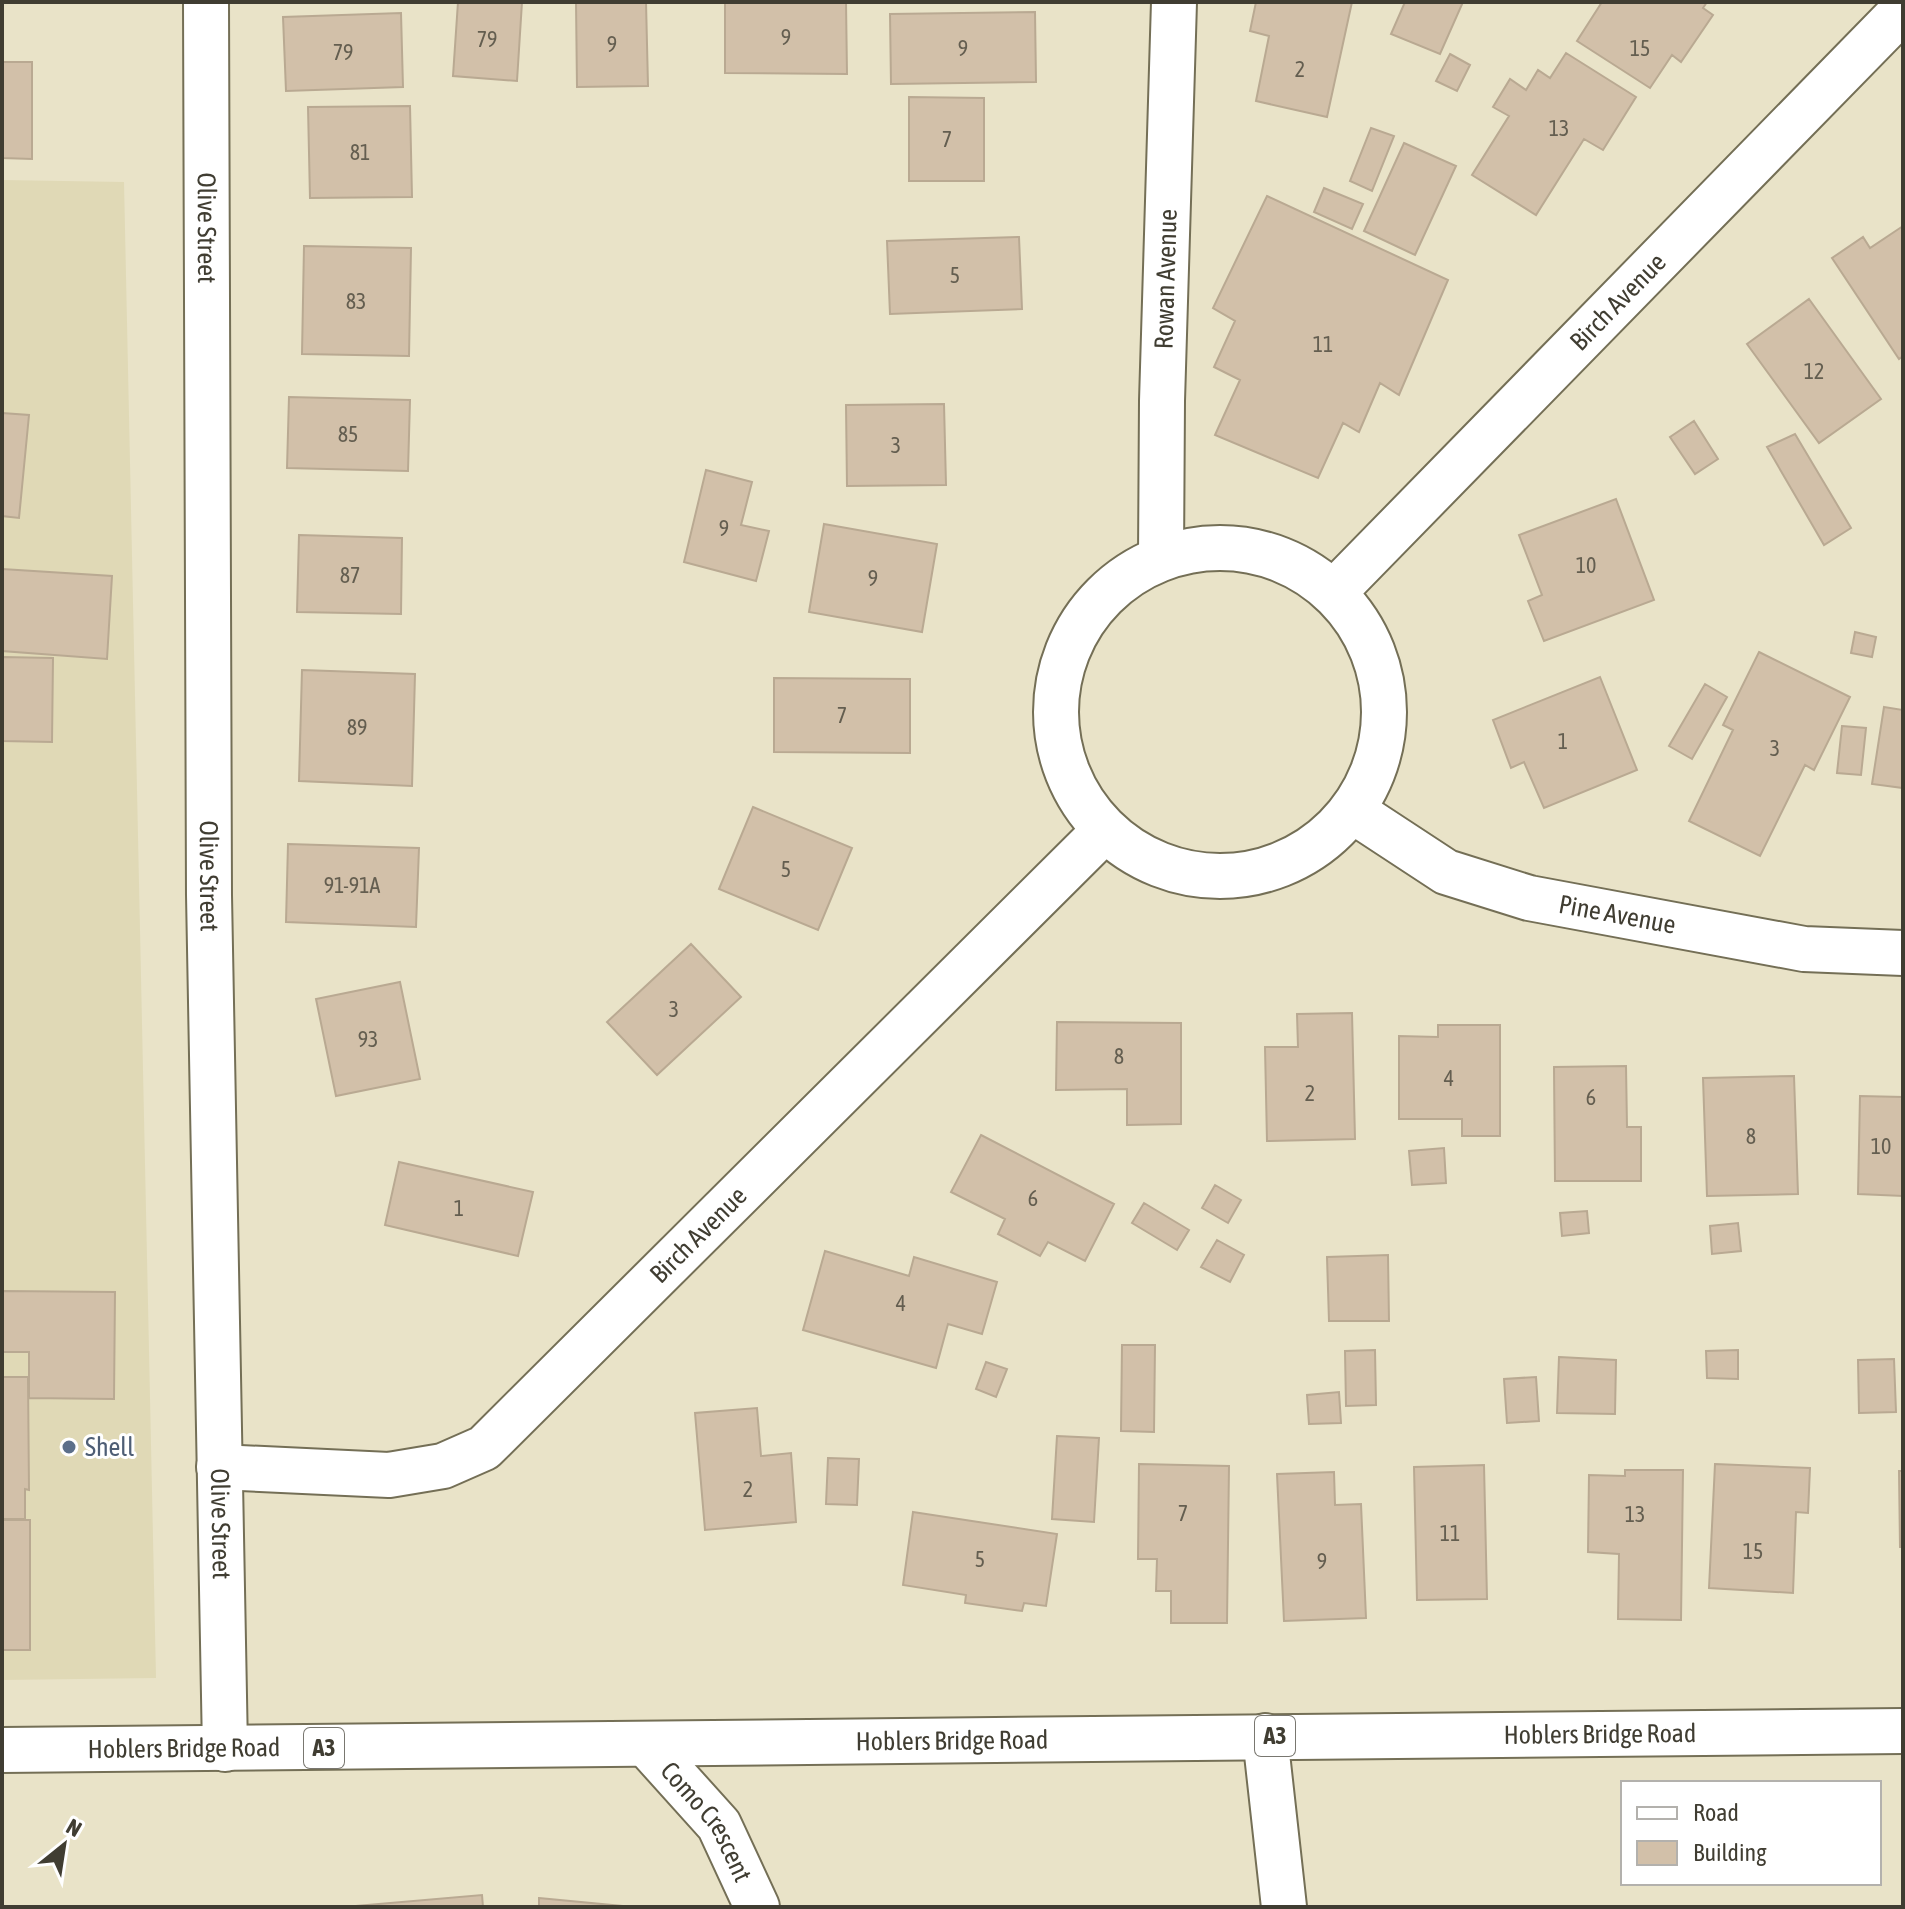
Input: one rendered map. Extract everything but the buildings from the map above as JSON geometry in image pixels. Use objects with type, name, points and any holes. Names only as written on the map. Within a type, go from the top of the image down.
[{"type":"main road","name":"Olive Street","points":[[206,2],[209,866],[225,1749]]},
{"type":"main road","name":"Rowan Avenue","points":[[1161,557],[1162,401],[1174,2]]},
{"type":"main road","name":"Birch Avenue","points":[[1334,592],[1903,10]]},
{"type":"main road","points":[[1209,547],[1254,550],[1297,565],[1334,592],[1364,630],[1381,675],[1385,722],[1376,769],[1353,811],[1314,849],[1263,872],[1208,877],[1155,864],[1104,831],[1073,789],[1056,735],[1057,679],[1078,626],[1115,584],[1161,557],[1209,547]]},
{"type":"main road","name":"Pine Avenue","points":[[1353,811],[1446,872],[1529,898],[1804,949],[1903,953]]},
{"type":"main road","name":"Birch Avenue","points":[[219,1467],[389,1475],[443,1466],[484,1448],[1104,831]]},
{"type":"main road","name":"Hoblers Bridge Road","points":[[2,1750],[1903,1731]]},
{"type":"main road","points":[[1265,1736],[1284,1907]]},
{"type":"main road","name":"Como Crescent","points":[[647,1745],[719,1825],[757,1907]]},
{"type":"shaded area","points":[[2,180],[124,182],[156,1678],[2,1680]]},
{"type":"place","name":"Shell","points":[[69,1447]]}]
